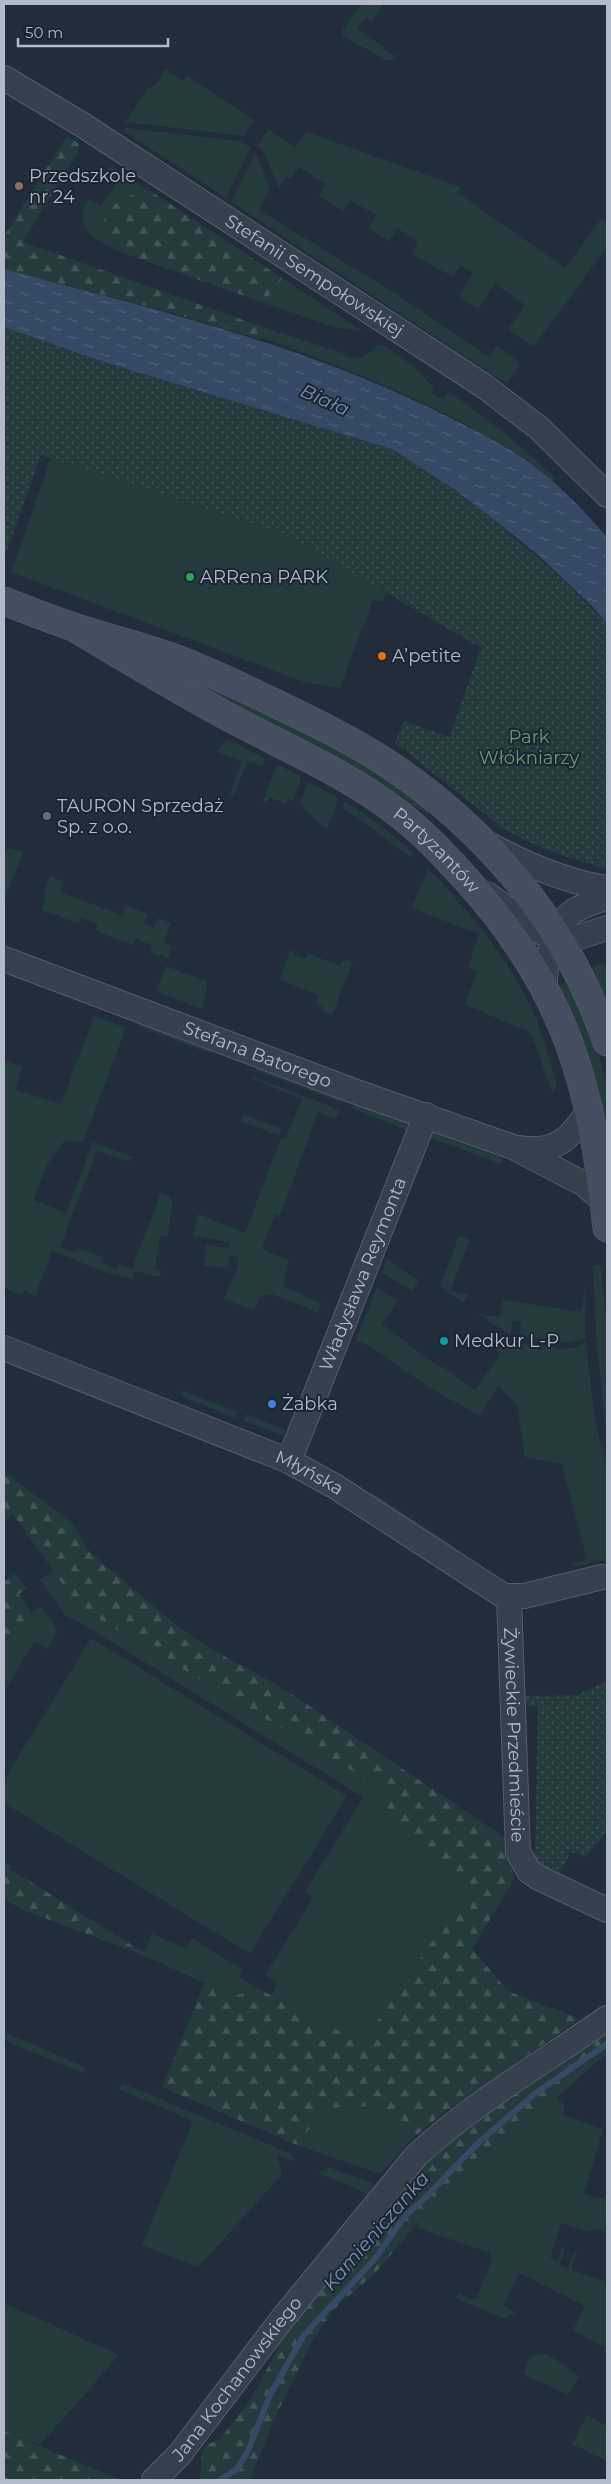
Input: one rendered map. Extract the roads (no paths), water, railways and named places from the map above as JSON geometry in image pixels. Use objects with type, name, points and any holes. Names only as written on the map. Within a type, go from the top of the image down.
[{"type":"main road","name":"Partyzantów","points":[[4,601],[75,628],[196,667],[331,731],[381,760],[418,785],[443,804],[480,839],[536,905],[557,935],[585,984],[607,1042]]},
{"type":"main road","name":"Partyzantów","points":[[75,628],[178,689],[361,789],[394,810],[414,826],[462,875],[509,930],[545,986],[568,1038],[590,1109],[607,1228]]},
{"type":"street","name":"Stefanii Sempołowskiej","points":[[4,78],[81,124],[484,386],[539,428],[607,495]]},
{"type":"street","points":[[480,839],[525,862],[568,880],[607,888]]},
{"type":"street","points":[[462,875],[531,927],[543,933],[573,939],[607,928]]},
{"type":"street","points":[[545,986],[546,960],[564,922],[574,911],[607,898]]},
{"type":"street","name":"Stefana Batorego","points":[[4,959],[351,1090],[513,1146],[584,1184],[604,1201]]},
{"type":"street","name":"Stefana Batorego","points":[[513,1146],[539,1150],[556,1146],[575,1130],[590,1109]]},
{"type":"street","name":"Władysława Reymonta","points":[[288,1460],[426,1115]]},
{"type":"street","name":"Młyńska","points":[[4,1348],[288,1460],[336,1487],[499,1594],[509,1597]]},
{"type":"street","points":[[509,1597],[524,1596],[602,1577]]},
{"type":"street","name":"Żywieckie Przedmieście","points":[[509,1597],[518,1852],[529,1871],[539,1878],[607,1910]]},
{"type":"street","name":"Jana Kochanowskiego","points":[[154,2480],[180,2454],[282,2319],[416,2156],[442,2132],[478,2105],[607,2018]]},
{"type":"water","name":"Biała","points":[[4,269],[166,312],[324,363],[428,407],[509,449],[554,482],[607,537],[607,624],[592,606],[537,554],[454,489],[392,449],[104,362],[4,327]]},
{"type":"waterway","name":"Kamieniczanka","points":[[220,2480],[237,2469],[248,2451],[270,2395],[304,2335],[373,2261],[406,2215],[477,2144],[537,2092],[607,2044]]},
{"type":"place","name":"Przedszkole nr 24","points":[[19,186]]},
{"type":"place","name":"ARRena PARK","points":[[190,577]]},
{"type":"place","name":"A’petite","points":[[382,656]]},
{"type":"place","name":"TAURON Sprzedaż Sp. z o.o.","points":[[47,816]]},
{"type":"place","name":"Medkur L-P","points":[[444,1341]]},
{"type":"place","name":"Żabka","points":[[272,1404]]},
{"type":"park label","name":"Park Włókniarzy","points":[[529,748]]}]
